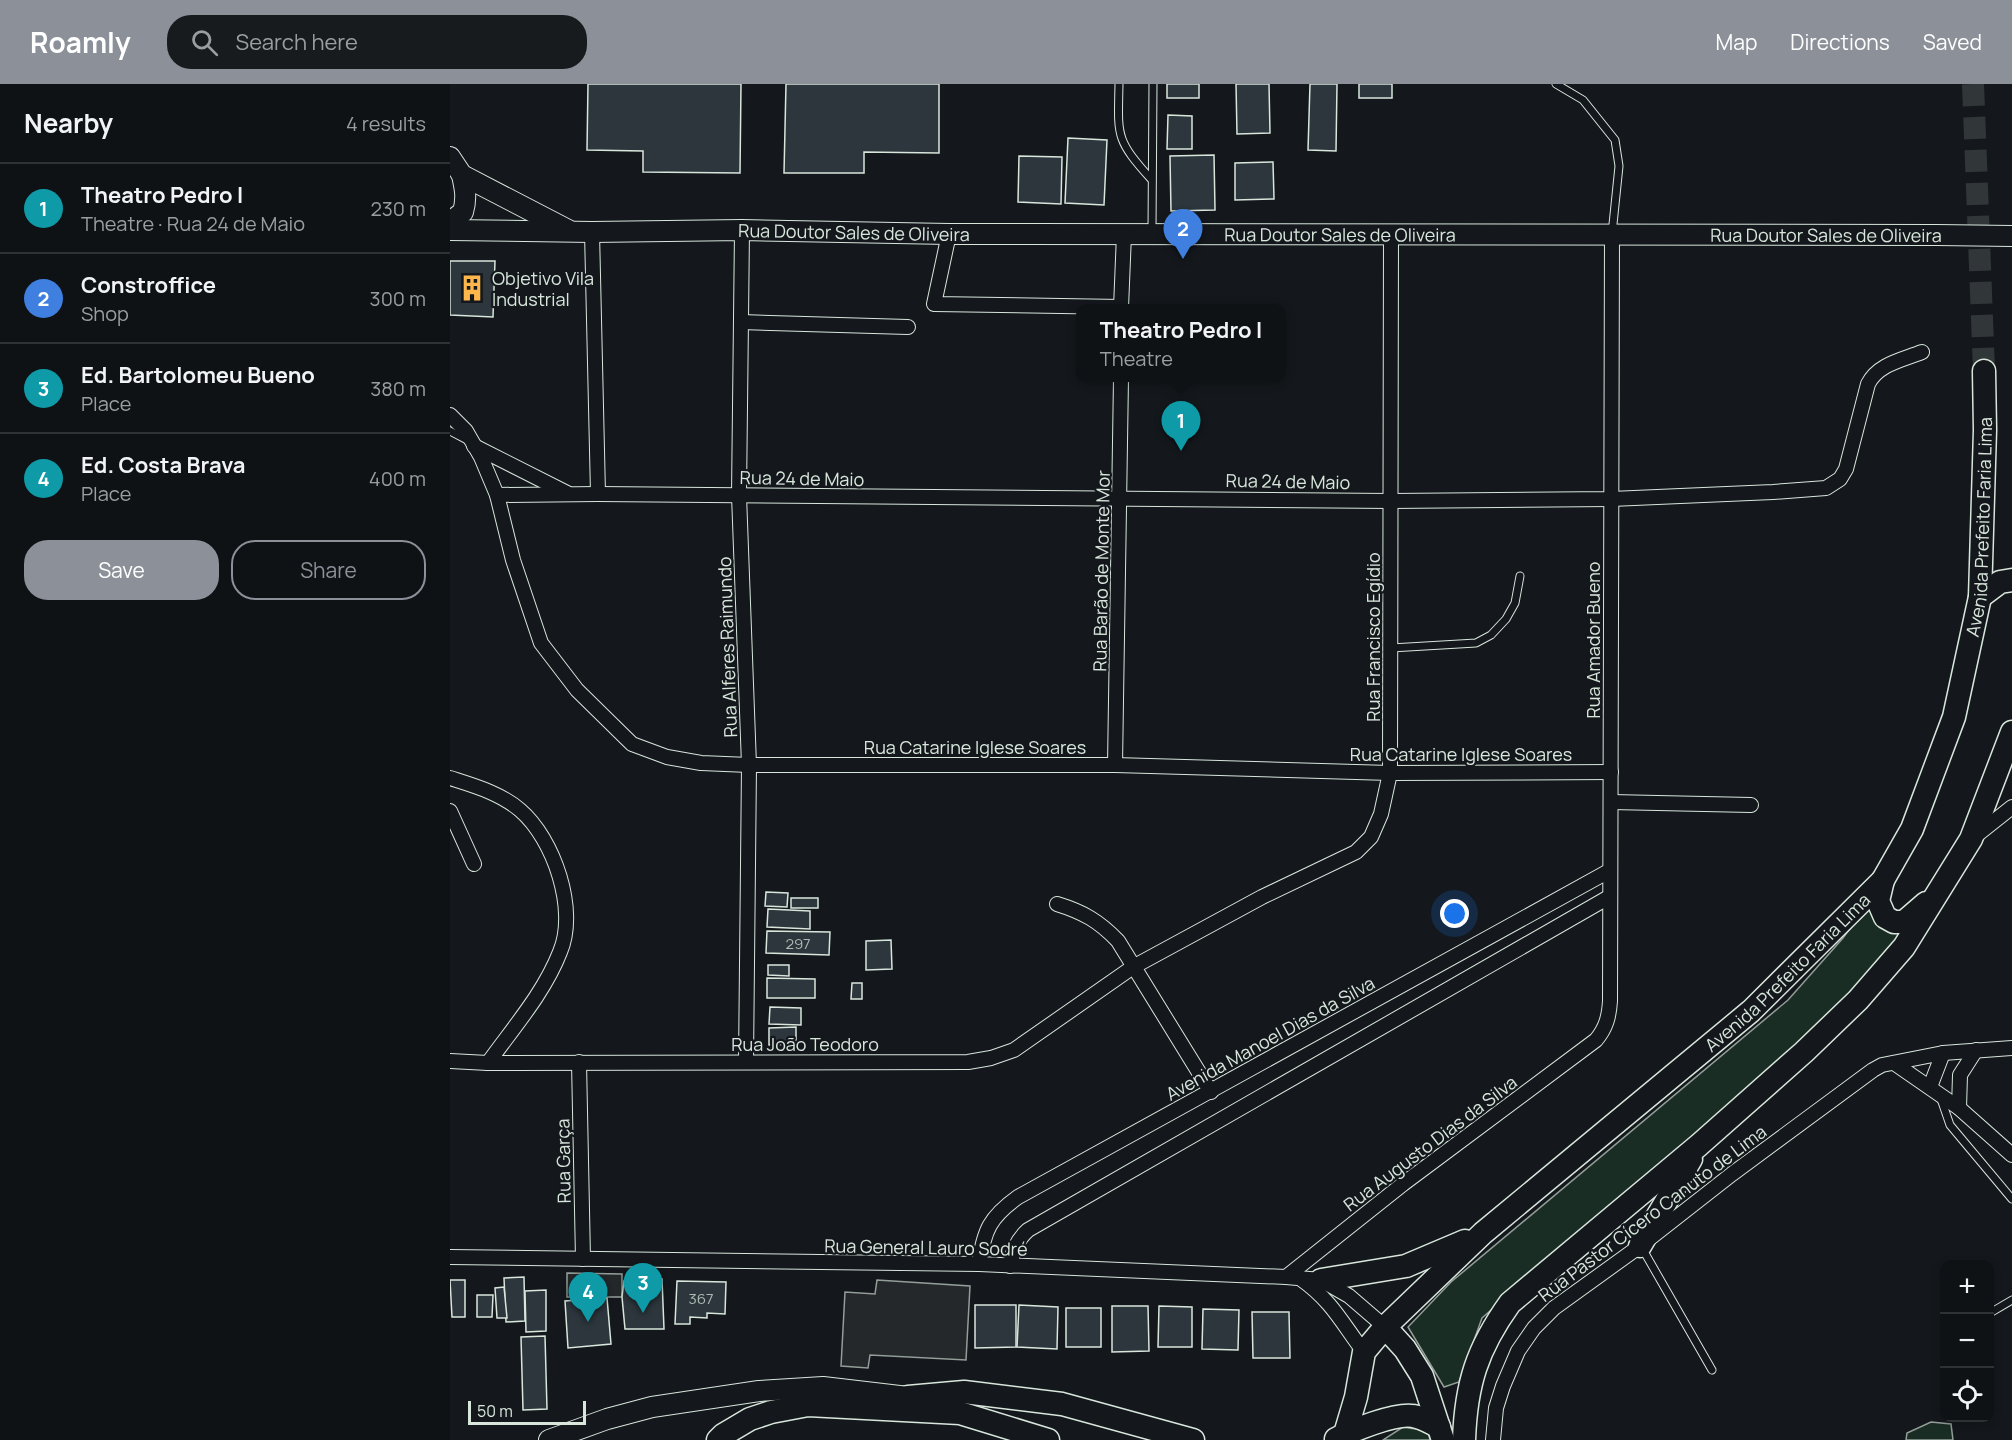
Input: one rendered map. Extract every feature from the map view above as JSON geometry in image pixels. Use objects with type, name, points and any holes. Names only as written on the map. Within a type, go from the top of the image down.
[{"type":"main road","points":[[450,157],[462,175],[467,198],[463,212],[450,222]]},
{"type":"main road","points":[[462,175],[570,231]]},
{"type":"main road","name":"Rua Doutor Sales de Oliveira","points":[[450,230],[592,232],[741,230],[1152,235],[2012,236]]},
{"type":"main road","name":"Avenida Prefeito Faria Lima","points":[[1341,1438],[1356,1397],[1364,1352],[1385,1327],[1483,1233],[1751,1011],[1883,880],[1912,829],[1954,717],[1980,597],[1985,430],[1984,371]]},
{"type":"main road","points":[[1980,597],[2000,582],[2012,580]]},
{"type":"main road","points":[[1464,1440],[1465,1410],[1472,1375],[1482,1347],[1510,1303],[1699,1145],[1804,1052],[1858,1000],[1904,947],[1971,839],[2012,732]]},
{"type":"main road","points":[[1883,880],[1878,902],[1885,917],[1894,922],[1904,922],[1939,893]]},
{"type":"main road","points":[[1640,1246],[1699,1145]]},
{"type":"main road","points":[[1302,1278],[1406,1266],[1483,1233]]},
{"type":"main road","points":[[1385,1327],[1405,1349],[1422,1376],[1441,1433]]},
{"type":"main road","points":[[549,1440],[607,1419],[652,1407],[759,1391],[823,1387],[908,1397],[1048,1440]]},
{"type":"main road","points":[[908,1397],[964,1392],[1062,1404],[1192,1440]]},
{"type":"main road","points":[[718,1440],[750,1419],[771,1412],[808,1405],[960,1413]]},
{"type":"main road","points":[[1341,1438],[1402,1415],[1416,1416],[1441,1433]]},
{"type":"street","name":"Rua Alferes Raimundo","points":[[741,230],[739,495],[749,765],[746,1062]]},
{"type":"street","points":[[592,232],[598,494]]},
{"type":"street","points":[[949,234],[934,304],[1076,307]]},
{"type":"street","points":[[1121,304],[1124,234]]},
{"type":"street","name":"Rua Francisco Egídio","points":[[1133,967],[1262,897],[1356,852],[1371,837],[1381,814],[1390,773],[1391,234]]},
{"type":"street","name":"Rua Amador Bueno","points":[[1596,1040],[1604,1031],[1611,1001],[1609,871],[1612,236]]},
{"type":"street","points":[[741,322],[908,327]]},
{"type":"street","name":"Rua 24 de Maio","points":[[497,495],[1391,501],[1611,499],[1826,488],[1840,479],[1846,469],[1872,375],[1878,370],[1922,352]]},
{"type":"street","name":"Rua Barão de Monte Mor","points":[[1115,765],[1121,382]]},
{"type":"street","points":[[450,415],[466,431],[473,444]]},
{"type":"street","name":"Rua 24 de Maio","points":[[473,444],[568,494]]},
{"type":"street","name":"Rua Catarine Iglese Soares","points":[[473,444],[497,495],[513,560],[542,643],[577,690],[632,744],[667,757],[701,763],[749,765],[1115,765],[1390,773],[1611,772]]},
{"type":"street","points":[[450,778],[492,792],[519,809],[535,825],[548,850],[565,895],[567,918],[561,951],[541,989],[488,1063]]},
{"type":"street","points":[[1611,802],[1751,805]]},
{"type":"street","points":[[1971,839],[2012,807]]},
{"type":"street","points":[[450,811],[474,864]]},
{"type":"street","name":"Avenida Manoel Dias da Silva","points":[[979,1264],[983,1238],[990,1222],[1001,1209],[1018,1197],[1609,871]]},
{"type":"street","points":[[1580,887],[1592,908]]},
{"type":"street","points":[[1010,1266],[1019,1238],[1028,1230],[1609,897]]},
{"type":"street","points":[[1057,904],[1080,912],[1105,927],[1118,941],[1211,1092]]},
{"type":"street","name":"Rua João Teodoro","points":[[450,1061],[488,1063],[968,1062],[991,1058],[1014,1050],[1133,967]]},
{"type":"street","name":"Rua Augusto Dias da Silva","points":[[1302,1278],[1403,1184],[1596,1040]]},
{"type":"street","name":"Rua Pastor Cícero Canuto de Lima","points":[[1493,1440],[1496,1408],[1518,1351],[1534,1328],[1554,1308],[1640,1246],[1863,1076],[1882,1065],[1943,1053],[2012,1048]]},
{"type":"street","points":[[1959,1108],[1960,1075],[1976,1050]]},
{"type":"street","points":[[1935,1090],[1943,1053]]},
{"type":"street","name":"Rua Garça","points":[[579,1062],[583,1259]]},
{"type":"street","points":[[1894,1063],[1959,1108],[2012,1155]]},
{"type":"street","name":"Rua General Lauro Sodré","points":[[450,1257],[979,1264],[1302,1278],[1349,1296],[1385,1327]]},
{"type":"street","points":[[1302,1278],[1327,1301],[1364,1352]]},
{"type":"lane","points":[[1119,84],[1119,129],[1122,143],[1151,179]]},
{"type":"lane","points":[[1152,235],[1153,84]]},
{"type":"lane","points":[[1556,84],[1583,100],[1615,140],[1620,166],[1612,236]]},
{"type":"lane","points":[[450,431],[473,444]]},
{"type":"lane","points":[[1391,648],[1476,643],[1491,635],[1506,619],[1515,603],[1520,576]]},
{"type":"lane","points":[[1935,1090],[1950,1125],[2012,1199]]},
{"type":"lane","points":[[1640,1246],[1712,1370]]},
{"type":"lane","points":[[1994,1310],[2012,1300]]},
{"type":"green space","points":[[1870,902],[1904,940],[1850,1001],[1482,1318],[1459,1382],[1444,1387],[1408,1327],[1451,1282],[1788,1000],[1843,938]]},
{"type":"green space","points":[[1931,1422],[1951,1424],[1953,1440],[1906,1440],[1907,1433]]},
{"type":"green space","points":[[1403,1427],[1428,1431],[1430,1440],[1383,1440]]},
{"type":"shaded area","points":[[567,1273],[622,1274],[622,1297],[567,1297]]},
{"type":"shaded area","points":[[877,1280],[970,1286],[966,1360],[870,1355],[868,1368],[841,1366],[845,1292],[875,1294]]},
{"type":"building","points":[[588,84],[741,84],[740,173],[643,172],[643,151],[587,150]]},
{"type":"building","points":[[786,84],[939,84],[939,153],[864,152],[864,173],[784,173]]},
{"type":"building","points":[[1167,84],[1199,84],[1199,98],[1167,98]]},
{"type":"building","points":[[1236,84],[1269,84],[1270,133],[1237,134]]},
{"type":"building","points":[[1310,84],[1337,84],[1336,151],[1308,150]]},
{"type":"building","points":[[1359,84],[1392,84],[1392,98],[1359,98]]},
{"type":"building","points":[[1168,115],[1192,116],[1192,149],[1167,149]]},
{"type":"building","points":[[1068,138],[1107,140],[1104,205],[1065,203]]},
{"type":"building","points":[[1214,155],[1215,210],[1171,211],[1170,156]]},
{"type":"building","points":[[1019,156],[1062,157],[1061,204],[1018,202]]},
{"type":"building","points":[[1273,162],[1274,199],[1235,200],[1235,163]]},
{"type":"building","name":"Objetivo Vila Industrial","points":[[450,261],[495,261],[493,317],[450,315]]},
{"type":"building","points":[[766,892],[788,893],[787,907],[765,906]]},
{"type":"building","points":[[791,898],[818,898],[818,908],[791,908]]},
{"type":"building","points":[[768,909],[810,911],[810,929],[767,927]]},
{"type":"building","points":[[767,931],[830,932],[829,955],[766,953]]},
{"type":"building","points":[[891,940],[892,969],[866,970],[866,941]]},
{"type":"building","points":[[768,965],[789,965],[789,976],[768,975]]},
{"type":"building","points":[[767,978],[815,979],[815,998],[767,998]]},
{"type":"building","points":[[852,983],[862,983],[862,999],[851,999]]},
{"type":"building","points":[[770,1007],[801,1008],[801,1025],[769,1024]]},
{"type":"building","points":[[796,1027],[796,1044],[769,1045],[769,1028]]},
{"type":"building","points":[[524,1277],[525,1321],[506,1322],[504,1278]]},
{"type":"building","points":[[662,1279],[664,1329],[625,1329],[622,1297],[624,1281]]},
{"type":"building","points":[[450,1280],[465,1280],[465,1317],[452,1317]]},
{"type":"building","points":[[677,1281],[726,1282],[725,1314],[707,1313],[707,1318],[690,1317],[690,1324],[675,1324]]},
{"type":"building","points":[[504,1287],[507,1318],[497,1318],[495,1288]]},
{"type":"building","points":[[546,1290],[546,1331],[526,1332],[525,1291]]},
{"type":"building","points":[[477,1295],[493,1295],[492,1317],[477,1317]]},
{"type":"building","points":[[607,1298],[611,1344],[568,1348],[565,1301]]},
{"type":"building","points":[[975,1305],[1016,1305],[1016,1347],[975,1348]]},
{"type":"building","points":[[1019,1305],[1058,1307],[1057,1349],[1017,1347]]},
{"type":"building","points":[[1112,1306],[1148,1306],[1149,1351],[1112,1352]]},
{"type":"building","points":[[1159,1306],[1192,1307],[1192,1347],[1158,1347]]},
{"type":"building","points":[[1066,1308],[1101,1308],[1101,1347],[1066,1347]]},
{"type":"building","points":[[1203,1309],[1239,1310],[1238,1350],[1202,1349]]},
{"type":"building","points":[[1252,1312],[1289,1312],[1290,1358],[1253,1358]]},
{"type":"building","points":[[545,1336],[547,1409],[523,1410],[521,1337]]},
{"type":"tunnel","points":[[1973,84],[1984,371]]},
{"type":"place","name":"Constroffice","points":[[1183,259]]},
{"type":"place","name":"Objetivo Vila Industrial","points":[[472,288]]},
{"type":"place","name":"Theatro Pedro I","points":[[1181,451]]},
{"type":"place","name":"Ed. Bartolomeu Bueno","points":[[643,1313]]},
{"type":"place","name":"Ed. Costa Brava","points":[[588,1322]]}]
